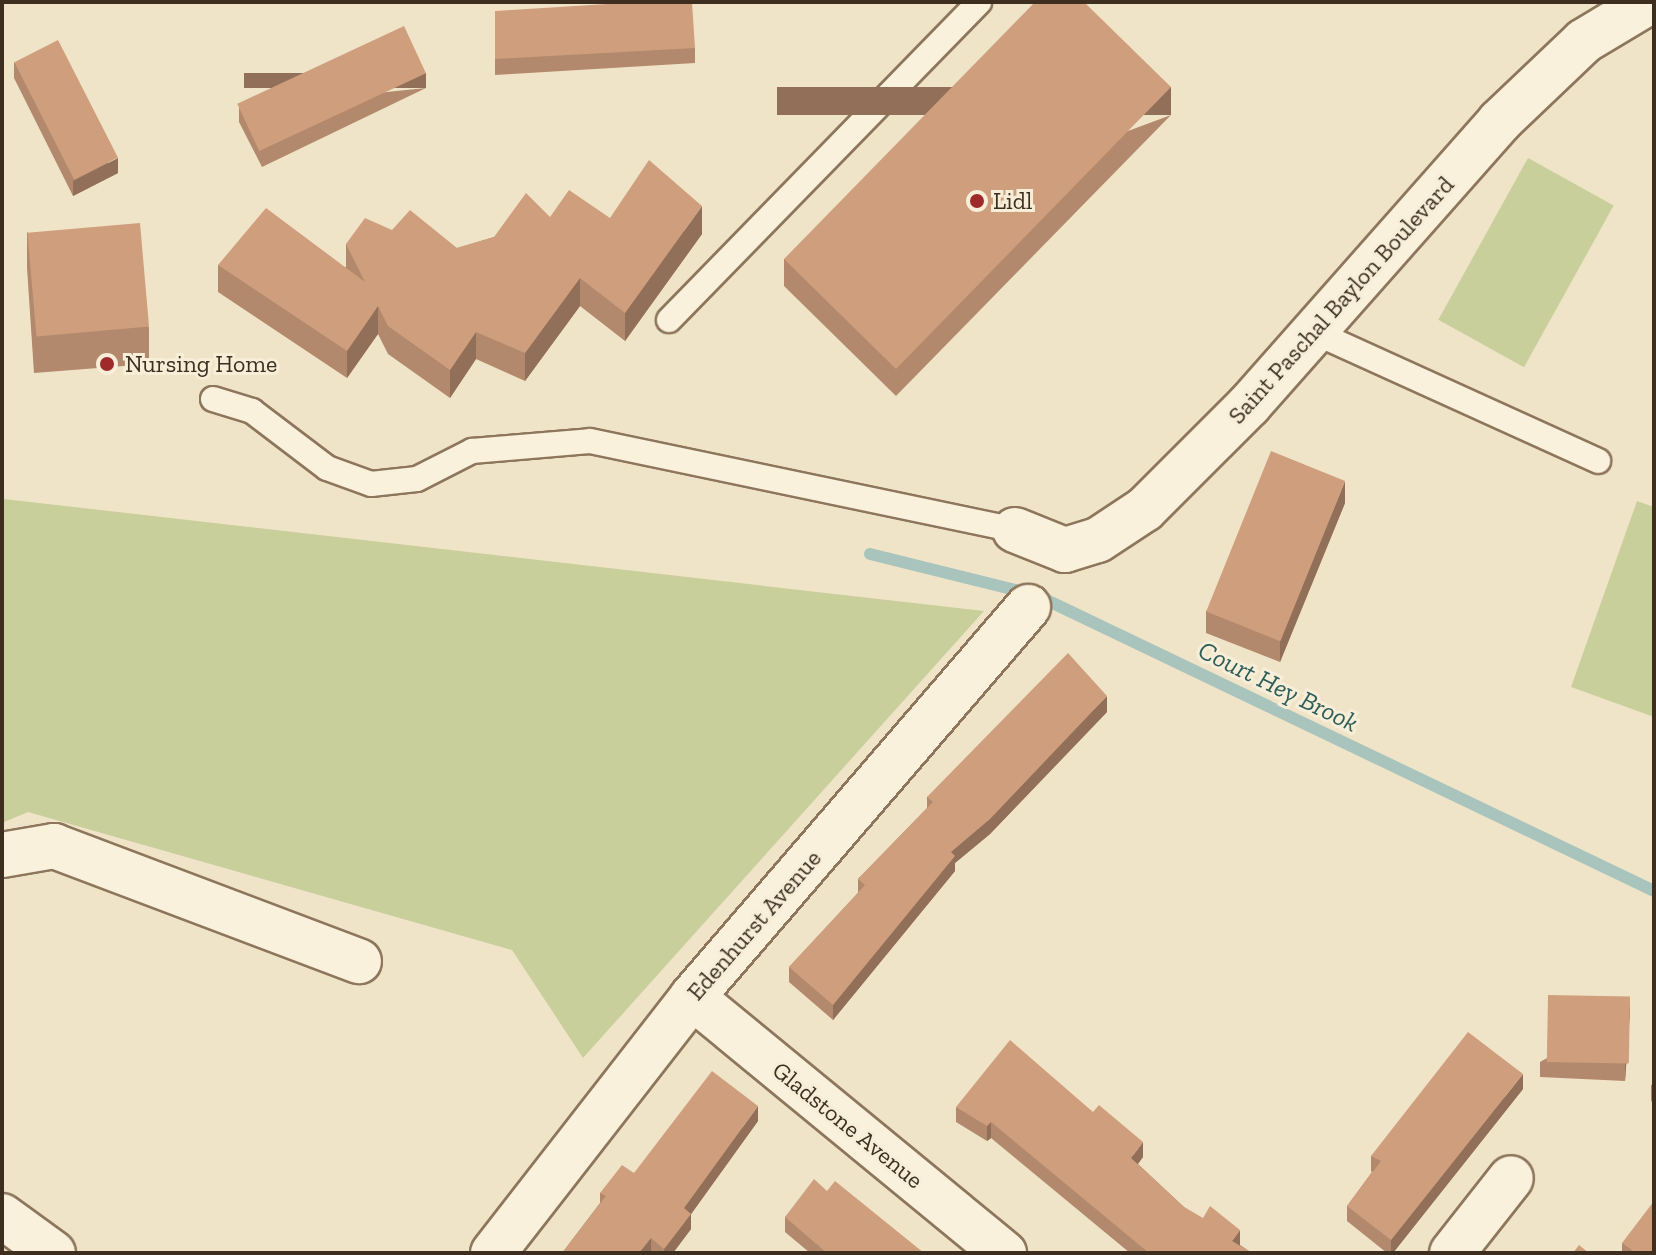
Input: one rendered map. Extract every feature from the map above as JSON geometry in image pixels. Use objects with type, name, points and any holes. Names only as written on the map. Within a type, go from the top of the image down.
[{"type":"street","name":"Saint Paschal Baylon Boulevard","points":[[1015,530],[1065,550],[1098,540],[1145,509],[1314,332],[1499,122],[1584,41],[1649,2]]},
{"type":"street","name":"Edenhurst Avenue","points":[[493,1253],[692,997],[1028,607]]},
{"type":"street","points":[[2,855],[54,846],[359,961]]},
{"type":"street","name":"Gladstone Avenue","points":[[692,997],[1004,1253]]},
{"type":"street","points":[[1452,1253],[1511,1178]]},
{"type":"street","points":[[2,1216],[53,1253]]},
{"type":"lane","points":[[669,320],[979,2]]},
{"type":"lane","points":[[1314,332],[1598,461]]},
{"type":"lane","points":[[213,399],[252,411],[327,468],[371,484],[417,479],[472,451],[590,441],[1015,530]]},
{"type":"green space","points":[[1528,158],[1614,206],[1524,367],[1438,320]]},
{"type":"green space","points":[[2,500],[984,611],[583,1058],[512,950],[28,812],[2,823]]},
{"type":"green space","points":[[1637,501],[1654,507],[1654,717],[1571,687]]},
{"type":"building","points":[[639,2],[692,2],[695,48],[495,59],[495,11]]},
{"type":"building","name":"Lidl","points":[[1035,2],[1084,2],[1171,87],[896,369],[784,259]]},
{"type":"building","points":[[404,26],[426,73],[259,151],[237,104]]},
{"type":"building","points":[[58,40],[118,158],[74,180],[14,62]]},
{"type":"building","points":[[649,160],[702,206],[625,313],[580,278],[525,353],[476,332],[450,370],[388,326],[378,306],[347,351],[218,265],[266,208],[365,282],[346,244],[365,218],[392,230],[410,210],[457,248],[494,237],[526,193],[550,217],[569,190],[610,218]]},
{"type":"building","points":[[140,223],[149,327],[36,336],[27,233]]},
{"type":"building","points":[[1271,451],[1345,481],[1280,641],[1206,611]]},
{"type":"building","points":[[1068,653],[1107,696],[990,819],[951,852],[955,856],[833,1005],[789,967],[865,885],[858,879],[933,802],[927,797]]},
{"type":"building","points":[[1548,995],[1630,996],[1629,1063],[1547,1062]]},
{"type":"building","points":[[1468,1032],[1523,1074],[1391,1240],[1347,1206],[1381,1161],[1371,1156]]},
{"type":"building","points":[[1010,1040],[1093,1112],[1099,1105],[1143,1142],[1131,1158],[1184,1207],[1203,1218],[1210,1206],[1240,1230],[1232,1241],[1252,1253],[1149,1253],[991,1122],[987,1126],[956,1107]]},
{"type":"building","points":[[712,1071],[758,1106],[684,1208],[691,1214],[664,1249],[651,1238],[639,1253],[562,1253],[606,1196],[600,1193],[622,1165],[634,1173]]},
{"type":"building","points":[[814,1179],[827,1191],[835,1181],[924,1253],[827,1253],[785,1217]]},
{"type":"building","points":[[1654,1201],[1654,1253],[1636,1253],[1622,1243]]},
{"type":"building","points":[[1579,1245],[1589,1253],[1573,1253]]},
{"type":"waterway","name":"Court Hey Brook","points":[[870,554],[1036,595],[1654,891]]},
{"type":"place","name":"Lidl","points":[[977,201]]},
{"type":"place","name":"Nursing Home","points":[[107,364]]}]
